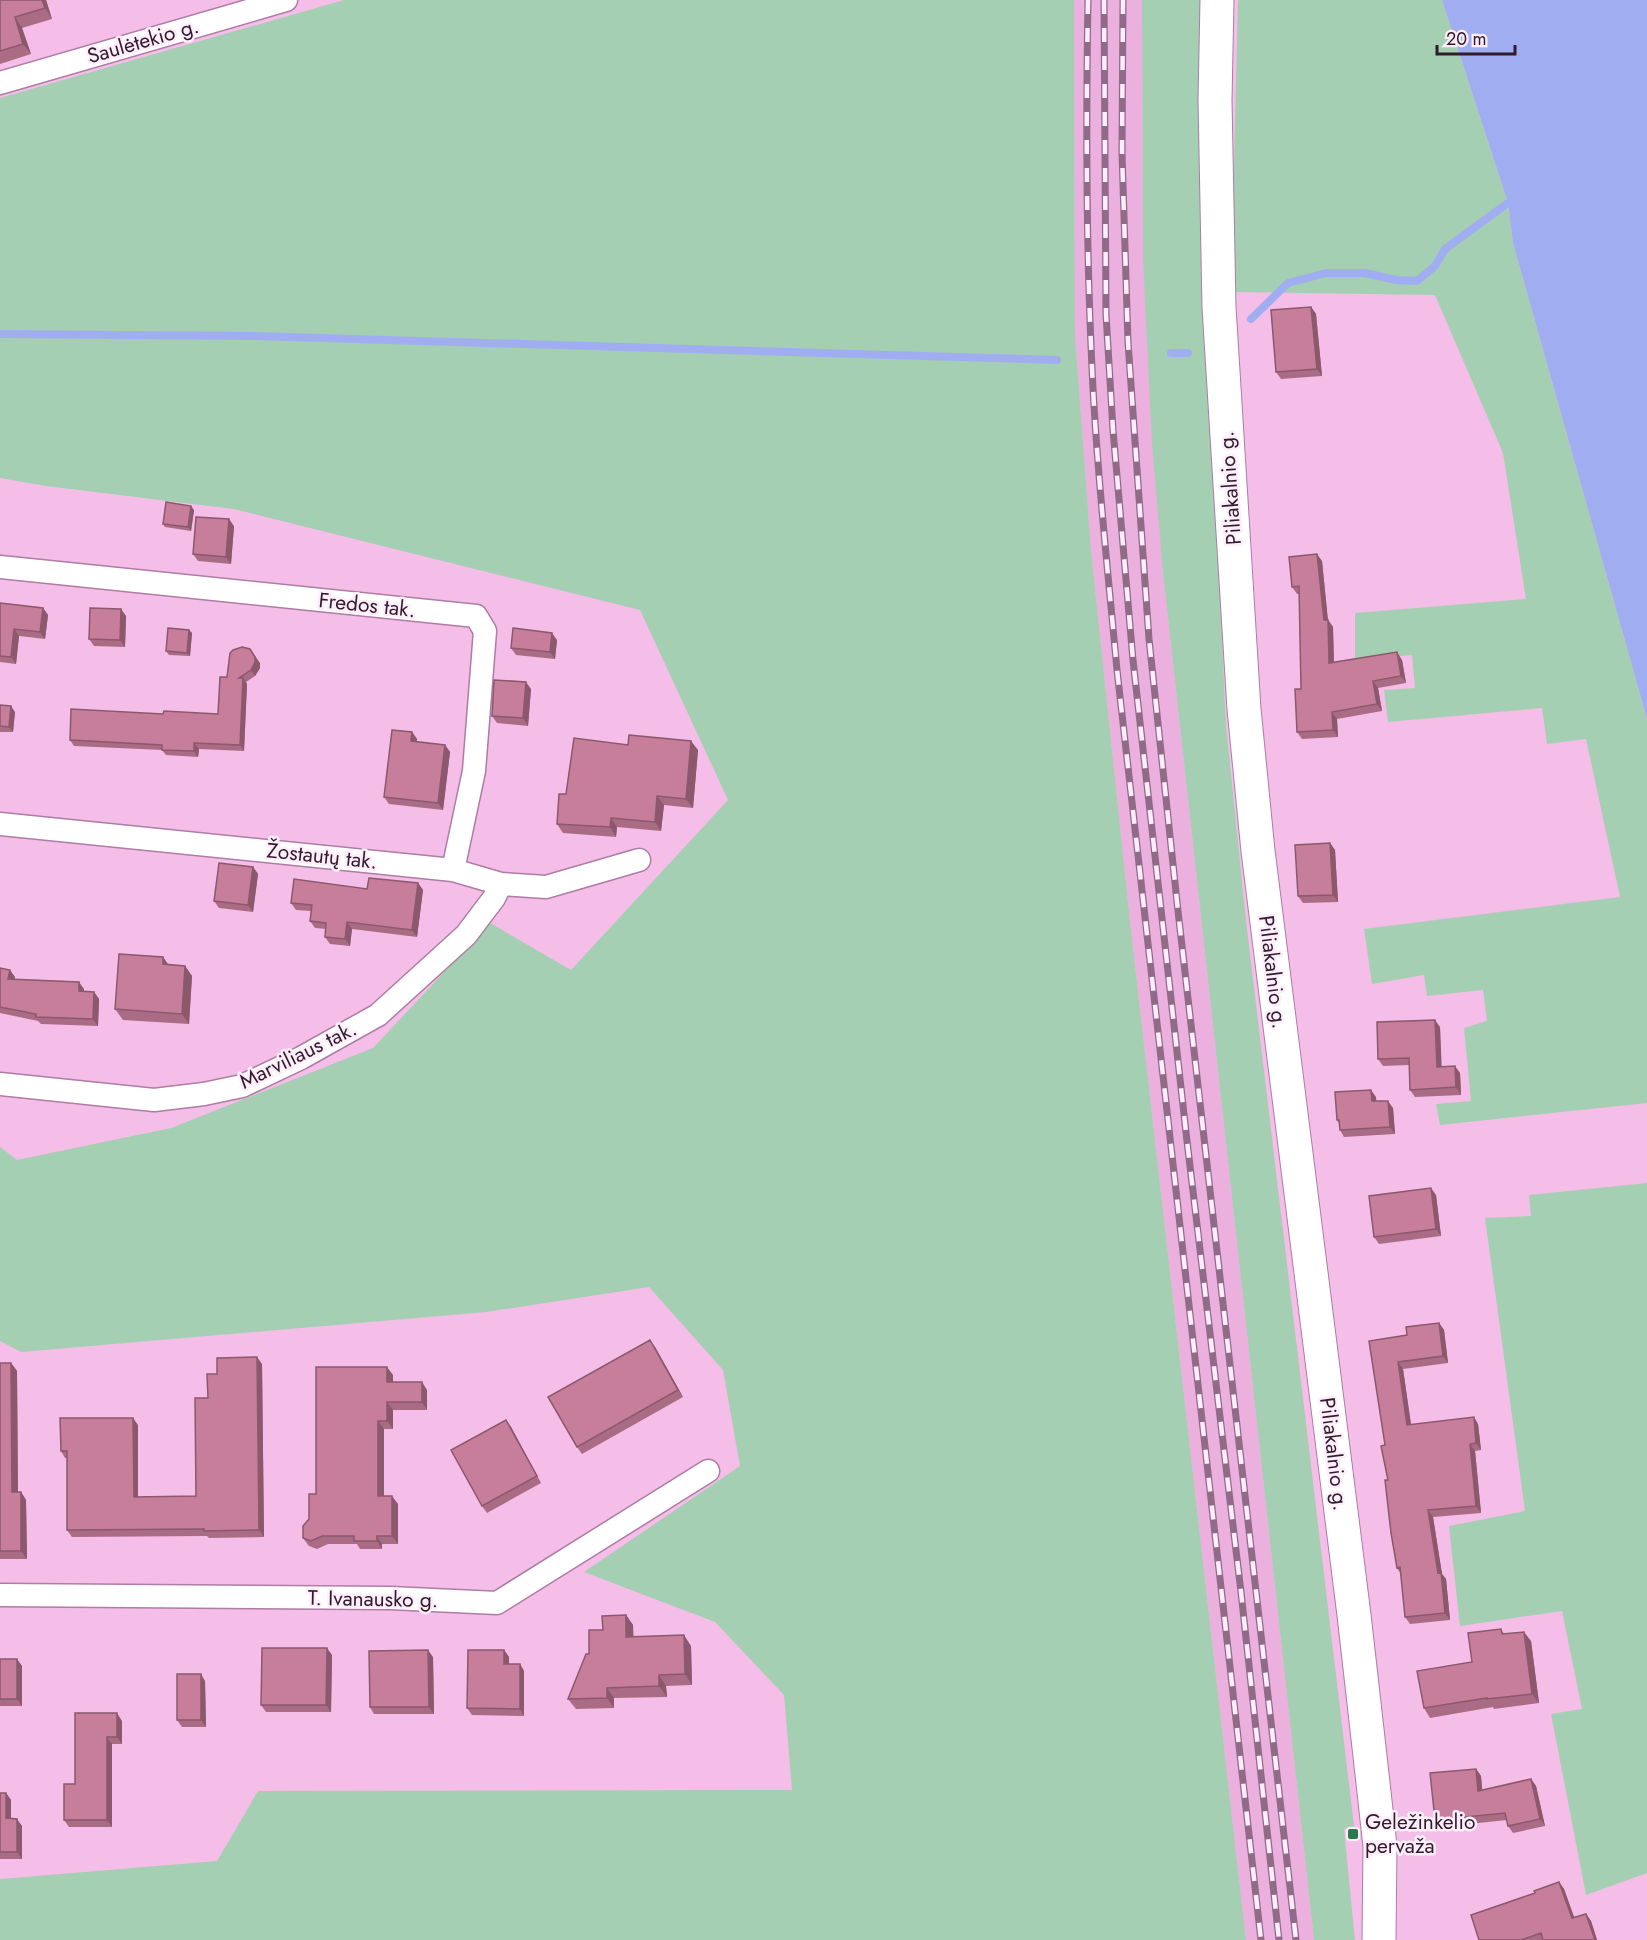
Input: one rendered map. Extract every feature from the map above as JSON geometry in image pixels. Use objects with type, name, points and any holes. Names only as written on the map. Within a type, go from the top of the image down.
[{"type":"main road","name":"Piliakalnio g.","points":[[1217,0],[1215,100],[1219,307],[1244,710],[1259,862],[1354,1615],[1380,1846],[1379,1940]]},
{"type":"street","name":"Saulėtekio g.","points":[[0,83],[286,0]]},
{"type":"street","name":"Fredos tak.","points":[[0,567],[476,616],[485,631],[474,771],[453,870]]},
{"type":"street","name":"Žostautų tak.","points":[[0,824],[453,870],[501,884],[546,886],[639,860]]},
{"type":"street","name":"Marviliaus tak.","points":[[0,1084],[154,1100],[204,1094],[242,1086],[301,1059],[378,1015],[466,935],[494,898],[501,884]]},
{"type":"street","name":"T. Ivanausko g.","points":[[0,1595],[390,1598],[497,1603],[708,1471]]},
{"type":"shaded area","points":[[1074,0],[1142,0],[1143,261],[1163,573],[1314,1940],[1246,1940],[1130,921],[1091,550],[1075,335]]},
{"type":"green space","points":[[344,0],[1074,0],[1075,335],[1091,550],[1130,921],[1246,1940],[0,1940],[0,1879],[217,1861],[258,1791],[792,1790],[784,1695],[715,1622],[584,1572],[740,1466],[723,1370],[649,1287],[486,1312],[21,1352],[0,1341],[0,1147],[17,1160],[171,1128],[373,1048],[490,923],[571,970],[728,800],[640,610],[234,509],[46,486],[0,478],[0,98]]},
{"type":"green space","points":[[1142,0],[1201,0],[1198,111],[1226,724],[1246,920],[1354,1826],[1344,1829],[1355,1940],[1314,1940],[1163,573],[1152,444],[1143,261]]},
{"type":"green space","points":[[1238,0],[1442,0],[1508,203],[1513,243],[1647,719],[1647,1103],[1440,1125],[1436,1104],[1471,1101],[1464,1028],[1487,1021],[1483,990],[1427,996],[1424,975],[1372,984],[1364,929],[1620,897],[1586,739],[1547,744],[1542,708],[1388,722],[1384,690],[1415,688],[1412,655],[1355,660],[1355,613],[1526,599],[1503,453],[1435,295],[1236,292],[1233,207]]},
{"type":"green space","points":[[1647,1183],[1647,1873],[1586,1895],[1551,1714],[1582,1709],[1562,1611],[1460,1626],[1449,1526],[1525,1511],[1485,1218],[1531,1216],[1529,1195]]},
{"type":"water","points":[[1442,0],[1647,0],[1647,719],[1513,243],[1508,203]]},
{"type":"building","points":[[0,0],[42,0],[45,8],[15,17],[23,44],[0,51]]},
{"type":"building","points":[[1311,307],[1317,369],[1276,372],[1271,310]]},
{"type":"building","points":[[166,502],[191,506],[188,527],[163,524]]},
{"type":"building","points":[[196,517],[229,519],[226,557],[193,554]]},
{"type":"building","points":[[1317,554],[1324,620],[1328,620],[1329,663],[1397,652],[1401,676],[1373,681],[1377,704],[1332,712],[1333,730],[1297,732],[1295,689],[1301,689],[1299,586],[1292,587],[1289,557]]},
{"type":"building","points":[[0,603],[43,608],[40,632],[14,629],[11,657],[0,656]]},
{"type":"building","points":[[90,608],[121,609],[120,640],[89,639]]},
{"type":"building","points":[[168,628],[189,630],[187,653],[166,651]]},
{"type":"building","points":[[513,628],[552,633],[550,652],[511,648]]},
{"type":"building","points":[[242,647],[250,649],[255,662],[251,670],[239,678],[243,678],[240,745],[194,743],[194,751],[162,750],[162,745],[70,740],[71,709],[163,714],[164,711],[218,714],[220,677],[227,677],[230,653]]},
{"type":"building","points":[[494,680],[526,682],[523,718],[492,716]]},
{"type":"building","points":[[0,705],[11,706],[9,727],[0,726]]},
{"type":"building","points":[[392,730],[412,732],[411,741],[445,745],[438,803],[384,797]]},
{"type":"building","points":[[629,735],[691,741],[686,799],[657,796],[655,822],[611,818],[610,827],[557,824],[559,794],[566,794],[574,738],[628,745]]},
{"type":"building","points":[[1330,843],[1333,895],[1298,896],[1295,845]]},
{"type":"building","points":[[219,863],[253,867],[248,905],[214,901]]},
{"type":"building","points":[[369,878],[418,883],[412,930],[347,922],[345,939],[325,937],[326,923],[310,921],[312,905],[291,903],[294,879],[367,889]]},
{"type":"building","points":[[119,954],[163,957],[163,964],[185,966],[182,1014],[115,1009]]},
{"type":"building","points":[[0,968],[10,970],[8,979],[79,982],[79,991],[94,992],[93,1019],[36,1017],[36,1014],[0,1007]]},
{"type":"building","points":[[1435,1020],[1437,1067],[1455,1066],[1456,1087],[1410,1090],[1409,1058],[1378,1059],[1377,1022]]},
{"type":"building","points":[[1371,1090],[1372,1101],[1388,1101],[1390,1127],[1340,1130],[1335,1092]]},
{"type":"building","points":[[1431,1188],[1436,1229],[1374,1237],[1369,1196]]},
{"type":"building","points":[[1439,1323],[1443,1356],[1398,1362],[1407,1425],[1474,1417],[1476,1443],[1470,1444],[1476,1506],[1428,1510],[1438,1573],[1441,1572],[1445,1613],[1405,1617],[1400,1567],[1397,1568],[1391,1533],[1385,1480],[1388,1480],[1381,1446],[1385,1445],[1369,1341],[1407,1335],[1406,1327]]},
{"type":"building","points":[[650,1340],[678,1390],[577,1447],[548,1397]]},
{"type":"building","points":[[257,1357],[259,1530],[67,1530],[67,1451],[61,1451],[60,1418],[133,1418],[134,1497],[196,1496],[195,1398],[208,1398],[207,1374],[217,1374],[217,1358]]},
{"type":"building","points":[[0,1363],[11,1363],[12,1492],[21,1492],[21,1551],[0,1551]]},
{"type":"building","points":[[316,1367],[387,1367],[387,1382],[422,1382],[422,1402],[387,1402],[387,1421],[378,1421],[378,1496],[392,1496],[392,1536],[377,1536],[377,1541],[354,1541],[354,1536],[322,1536],[311,1541],[303,1538],[303,1526],[309,1519],[309,1494],[316,1494]]},
{"type":"building","points":[[506,1420],[537,1476],[482,1506],[451,1450]]},
{"type":"building","points":[[626,1615],[626,1637],[684,1635],[685,1674],[659,1675],[659,1686],[607,1688],[607,1698],[568,1699],[586,1654],[589,1654],[589,1630],[603,1630],[602,1616]]},
{"type":"building","points":[[1501,1629],[1502,1634],[1524,1632],[1532,1694],[1487,1698],[1424,1708],[1417,1671],[1472,1662],[1468,1633]]},
{"type":"building","points":[[262,1648],[327,1648],[326,1705],[261,1705]]},
{"type":"building","points":[[428,1650],[429,1707],[370,1707],[369,1651]]},
{"type":"building","points":[[468,1650],[504,1650],[504,1664],[520,1664],[520,1709],[467,1708]]},
{"type":"building","points":[[0,1659],[17,1659],[17,1699],[0,1699]]},
{"type":"building","points":[[177,1674],[201,1674],[201,1720],[177,1720]]},
{"type":"building","points":[[75,1713],[117,1713],[117,1737],[107,1737],[107,1820],[64,1820],[64,1784],[75,1784]]},
{"type":"building","points":[[1476,1769],[1478,1791],[1531,1779],[1540,1819],[1508,1826],[1505,1813],[1435,1820],[1430,1773]]},
{"type":"building","points":[[0,1793],[6,1793],[6,1818],[17,1819],[17,1852],[0,1852]]},
{"type":"building","points":[[1559,1882],[1572,1918],[1586,1914],[1595,1940],[1543,1940],[1541,1933],[1521,1940],[1479,1940],[1471,1915],[1535,1893],[1534,1891]]},
{"type":"waterway","points":[[1251,319],[1288,283],[1326,273],[1365,273],[1396,280],[1417,281],[1435,266],[1445,249],[1508,203],[1517,201]]},
{"type":"waterway","points":[[0,334],[255,336],[1057,360]]},
{"type":"waterway","points":[[1171,353],[1188,353]]},
{"type":"railway","points":[[1088,0],[1088,259],[1095,426],[1102,508],[1117,670],[1261,1940]]},
{"type":"railway","points":[[1104,0],[1106,314],[1113,430],[1133,660],[1279,1940]]},
{"type":"railway","points":[[1123,0],[1122,153],[1128,342],[1149,639],[1296,1940]]},
{"type":"place","name":"Geležinkelio pervaža","points":[[1353,1834]]}]
